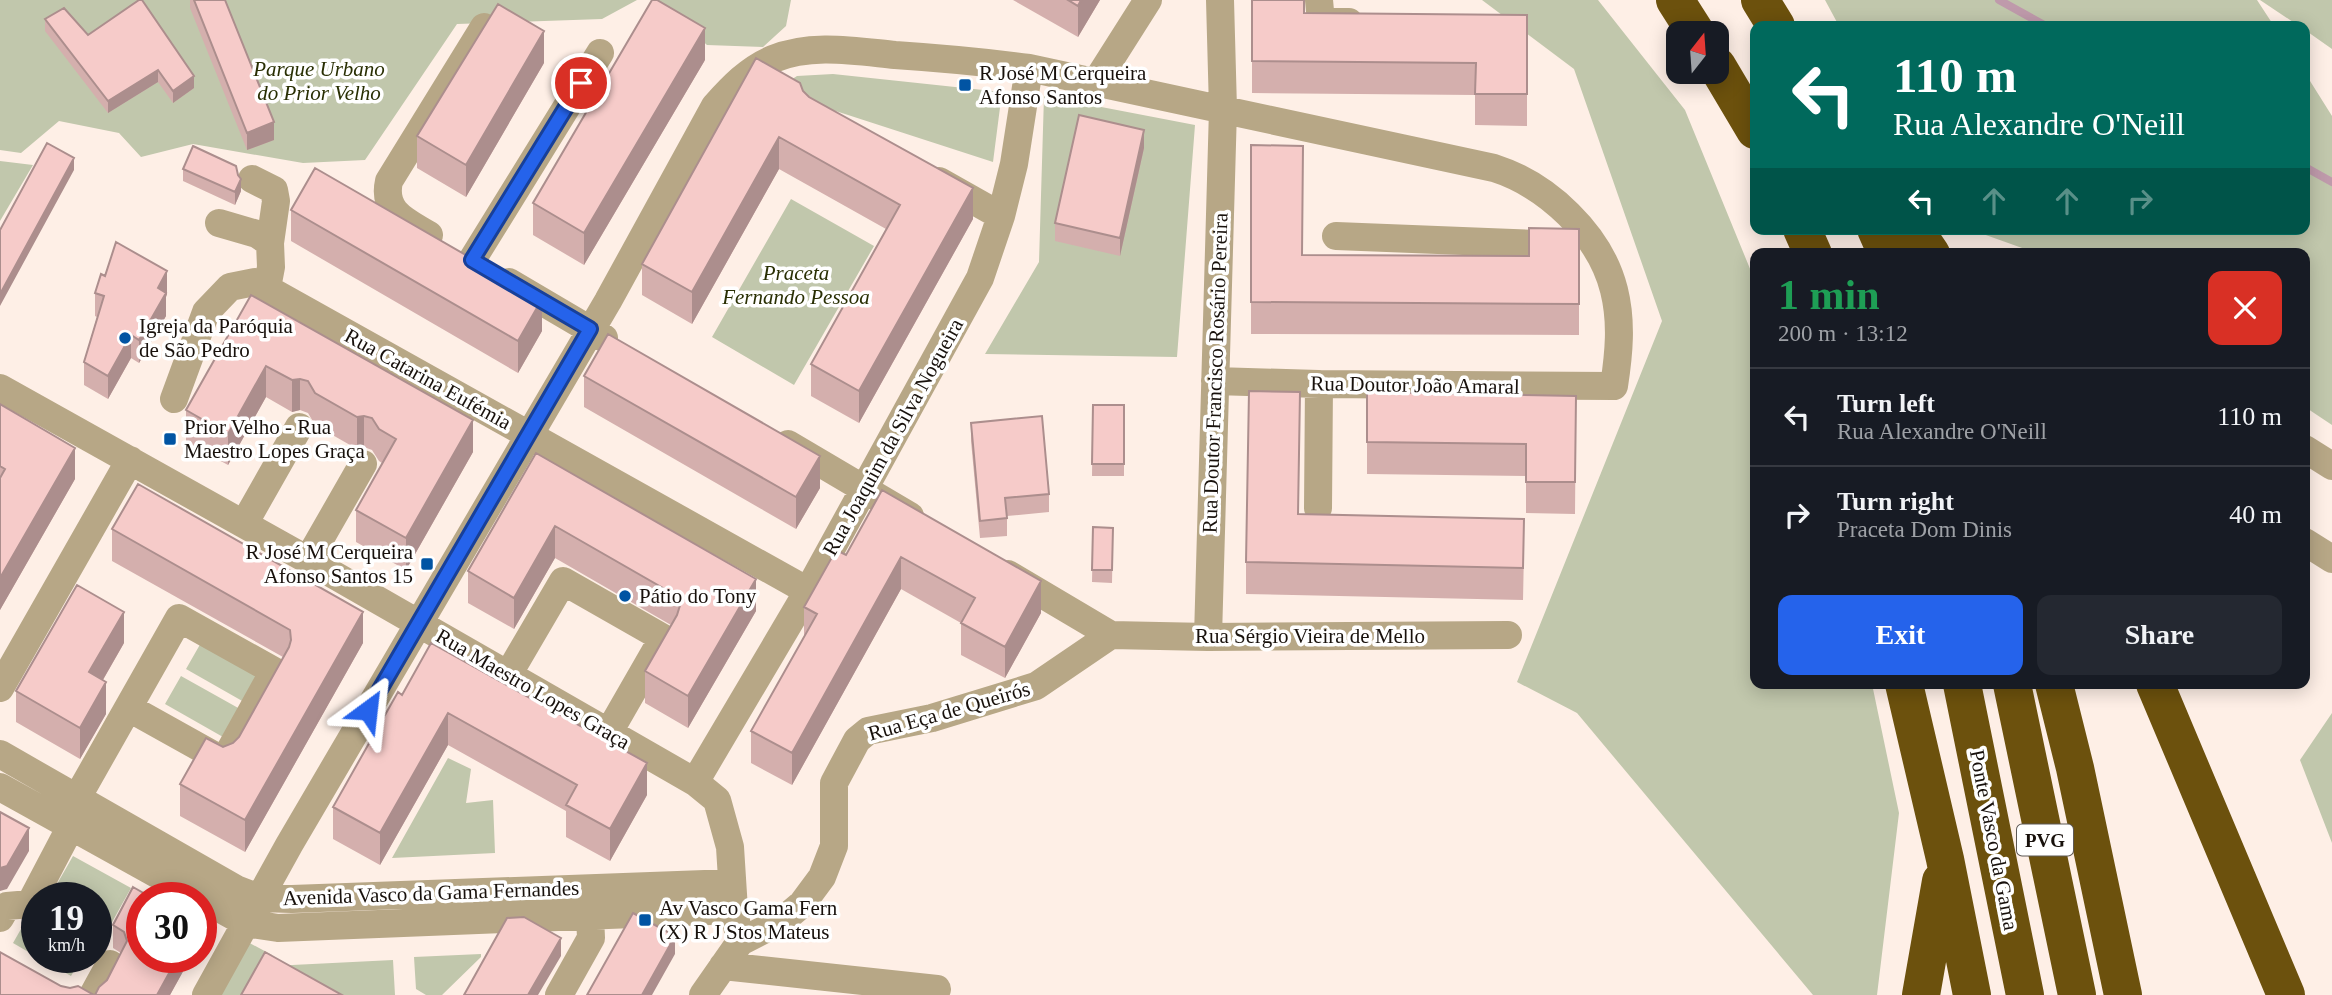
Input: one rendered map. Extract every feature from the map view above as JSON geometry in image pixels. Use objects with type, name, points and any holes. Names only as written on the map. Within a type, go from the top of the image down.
[{"type":"highway","points":[[1675,0],[1688,21]]},
{"type":"highway","points":[[1760,0],[1773,21]]},
{"type":"highway","points":[[1728,84],[1750,122]]},
{"type":"highway","points":[[1905,689],[1945,859],[1972,995]]},
{"type":"highway","name":"Ponte Vasco da Gama","points":[[1963,689],[2025,995]]},
{"type":"highway","name":"PVG","points":[[2013,689],[2077,995]]},
{"type":"highway","points":[[2055,689],[2075,768],[2123,995]]},
{"type":"highway","points":[[2157,689],[2286,995]]},
{"type":"highway","points":[[1921,995],[1945,859]]},
{"type":"street","points":[[1096,82],[1148,0]]},
{"type":"street","name":"Rua Doutor Francisco Rosário Pereira","points":[[1208,637],[1223,109],[1220,0]]},
{"type":"street","points":[[1319,0],[1321,22],[1377,23]]},
{"type":"street","points":[[484,27],[393,173],[387,194],[391,209],[398,216],[626,350]]},
{"type":"street","points":[[206,995],[252,911],[608,301],[715,106],[734,85],[755,69],[774,59],[816,50],[976,61],[1029,68],[1096,82],[1450,157],[1511,174],[1553,199],[1568,213],[1592,245]]},
{"type":"street","points":[[472,260],[600,53]]},
{"type":"street","name":"Rua Joaquim da Silva Nogueira","points":[[695,782],[808,591],[980,278],[1013,164],[1029,68]]},
{"type":"street","points":[[915,168],[1000,216]]},
{"type":"street","points":[[252,179],[274,190],[276,201],[267,288]]},
{"type":"street","points":[[219,223],[257,233],[270,243]]},
{"type":"street","points":[[1336,236],[1592,245]]},
{"type":"street","name":"Rua Doutor João Amaral","points":[[1215,381],[1614,386],[1620,346],[1618,313],[1614,288],[1605,265],[1592,245]]},
{"type":"street","name":"Rua Catarina Eufémia","points":[[174,399],[206,312],[230,286],[255,282],[808,591]]},
{"type":"street","points":[[1318,508],[1319,384]]},
{"type":"street","name":"Rua Maestro Lopes Graça","points":[[0,388],[308,560],[695,782],[717,800],[730,847],[733,896],[740,942]]},
{"type":"street","points":[[243,524],[299,427]]},
{"type":"street","points":[[762,429],[935,531]]},
{"type":"street","points":[[2310,452],[2332,466]]},
{"type":"street","points":[[0,688],[130,460]]},
{"type":"street","points":[[308,560],[363,464]]},
{"type":"street","points":[[2310,545],[2332,559]]},
{"type":"street","points":[[982,558],[1111,635]]},
{"type":"street","points":[[508,675],[563,581],[663,638],[608,732]]},
{"type":"street","points":[[77,799],[179,618],[274,671],[224,761],[129,708]]},
{"type":"street","name":"Rua Sérgio Vieira de Mello","points":[[1111,635],[1508,635]]},
{"type":"street","name":"Rua Eça de Queirós","points":[[740,942],[789,915],[808,897],[822,877],[834,846],[834,783],[864,733],[932,718],[1036,686],[1111,635]]},
{"type":"street","name":"Avenida Vasco da Gama Fernandes","points":[[0,754],[236,890],[252,911]]},
{"type":"street","name":"Avenida Vasco da Gama Fernandes","points":[[0,787],[172,882]]},
{"type":"street","points":[[0,918],[7,906],[30,904],[71,826]]},
{"type":"street","name":"Avenida Vasco da Gama Fernandes","points":[[252,911],[292,899],[733,896]]},
{"type":"street","name":"Avenida Vasco da Gama Fernandes","points":[[217,902],[252,911],[278,928],[590,915],[733,896]]},
{"type":"street","points":[[559,995],[591,938],[590,915]]},
{"type":"street","points":[[703,995],[740,942]]},
{"type":"street","points":[[723,966],[937,989]]},
{"type":"street","points":[[93,995],[105,973]]},
{"type":"green space","name":"Parque Urbano do Prior Velho","points":[[0,0],[637,0],[602,19],[457,24],[365,160],[303,163],[193,144],[141,157],[119,133],[59,121],[21,153],[0,150]]},
{"type":"green space","points":[[656,0],[791,0],[786,26],[763,47],[707,45]]},
{"type":"green space","points":[[1482,0],[1598,0],[1685,110],[1750,269],[1750,689],[1873,689],[1899,813],[1877,995],[1813,995],[1577,713],[1517,682],[1662,321],[1574,69]]},
{"type":"green space","points":[[1825,0],[2257,0],[2271,21],[1836,21]]},
{"type":"green space","points":[[2260,0],[2332,0],[2332,49],[2310,34],[2310,21],[2292,21]]},
{"type":"green space","points":[[833,74],[1002,92],[993,162],[774,91],[797,76]]},
{"type":"green space","points":[[2310,81],[2332,116],[2332,425],[2310,410],[2310,248],[2022,248],[1986,235],[2310,235]]},
{"type":"green space","points":[[1044,96],[1195,125],[1177,357],[985,354],[1039,262]]},
{"type":"green space","points":[[0,161],[33,165],[0,221]]},
{"type":"green space","name":"Praceta Fernando Pessoa","points":[[791,199],[874,246],[794,385],[712,337]]},
{"type":"green space","points":[[202,641],[260,674],[244,702],[186,669]]},
{"type":"green space","points":[[181,676],[240,709],[223,737],[165,704]]},
{"type":"green space","points":[[2332,713],[2332,843],[2300,760]]},
{"type":"green space","points":[[448,758],[471,769],[466,803],[493,800],[495,853],[392,858]]},
{"type":"green space","points":[[73,856],[126,885],[126,897],[112,922],[112,882],[58,882]]},
{"type":"green space","points":[[21,929],[21,948],[13,943]]},
{"type":"green space","points":[[244,940],[272,955],[248,995],[218,995]]},
{"type":"green space","points":[[481,954],[442,995],[426,995],[416,989],[414,957]]},
{"type":"green space","points":[[393,960],[395,995],[317,995],[272,966]]},
{"type":"building","points":[[142,0],[194,76],[173,91],[158,70],[108,101],[45,19],[64,8],[88,35]]},
{"type":"building","points":[[194,0],[225,0],[274,122],[247,133]]},
{"type":"building","points":[[652,0],[657,0],[705,28],[584,233],[533,203]]},
{"type":"building","points":[[1068,0],[1081,0],[1078,6]]},
{"type":"building","points":[[1252,0],[1304,0],[1304,13],[1527,15],[1527,94],[1475,94],[1476,63],[1252,61]]},
{"type":"building","points":[[498,4],[544,31],[466,165],[417,136]]},
{"type":"building","points":[[756,58],[800,83],[809,97],[973,188],[859,391],[811,364],[900,205],[779,137],[692,292],[642,264]]},
{"type":"building","points":[[1079,115],[1144,130],[1120,238],[1055,223]]},
{"type":"building","points":[[47,143],[74,158],[0,294],[0,230]]},
{"type":"building","points":[[1251,145],[1303,146],[1302,255],[1529,256],[1529,228],[1579,229],[1579,304],[1251,302]]},
{"type":"building","points":[[193,146],[236,166],[241,179],[235,192],[183,169]]},
{"type":"building","points":[[315,168],[542,299],[518,341],[291,210]]},
{"type":"building","name":"Igreja da Paróquia de São Pedro","points":[[116,242],[167,271],[158,288],[166,293],[139,340],[131,335],[108,376],[84,362],[104,296],[95,293],[101,274],[105,276]]},
{"type":"building","points":[[251,295],[473,420],[406,538],[356,510],[396,439],[379,429],[372,418],[357,417],[315,393],[308,381],[292,380],[266,366],[228,434],[186,410]]},
{"type":"building","points":[[608,334],[820,456],[796,497],[584,376]]},
{"type":"building","points":[[1249,391],[1300,392],[1298,514],[1524,519],[1523,568],[1246,562]]},
{"type":"building","points":[[1367,392],[1576,396],[1575,482],[1526,482],[1526,444],[1367,442]]},
{"type":"building","points":[[0,404],[75,448],[0,578],[0,478],[5,469],[0,466]]},
{"type":"building","points":[[1093,405],[1124,405],[1124,464],[1092,464]]},
{"type":"building","points":[[1042,416],[1049,494],[1005,498],[1007,518],[980,521],[971,423]]},
{"type":"building","points":[[536,453],[756,579],[688,696],[645,671],[677,615],[682,599],[555,526],[514,598],[468,571]]},
{"type":"building","points":[[138,484],[363,612],[245,820],[180,784],[206,738],[223,747],[239,737],[289,647],[290,630],[112,529]]},
{"type":"building","points":[[882,490],[1041,581],[1005,647],[961,623],[975,598],[901,557],[792,753],[751,731],[817,614],[804,607],[836,550],[846,555]]},
{"type":"building","points":[[1093,527],[1113,528],[1112,570],[1092,570]]},
{"type":"building","points":[[77,585],[124,612],[89,672],[106,682],[80,728],[16,691]]},
{"type":"building","points":[[431,643],[647,763],[610,829],[566,805],[577,785],[448,713],[380,833],[333,807],[398,692],[402,695]]},
{"type":"building","points":[[0,812],[29,828],[7,866],[0,868]]},
{"type":"building","points":[[126,900],[126,938],[124,932],[113,925]]},
{"type":"building","points":[[633,913],[675,936],[642,995],[587,995]]},
{"type":"building","points":[[524,917],[561,938],[528,995],[464,995],[507,918]]},
{"type":"building","points":[[126,943],[126,973],[169,973],[157,995],[95,995]]},
{"type":"building","points":[[0,952],[21,964],[21,973],[38,973],[61,986],[78,986],[94,995],[0,995]]},
{"type":"building","points":[[265,952],[342,995],[241,995]]},
{"type":"waterway","points":[[1999,0],[2037,21]]},
{"type":"waterway","points":[[2310,170],[2332,182]]},
{"type":"place","name":"R José M Cerqueira Afonso Santos","points":[[965,85]]},
{"type":"place","name":"Igreja da Paróquia de São Pedro","points":[[125,338]]},
{"type":"place","name":"Prior Velho - Rua Maestro Lopes Graça","points":[[170,439]]},
{"type":"place","name":"R José M Cerqueira Afonso Santos 15","points":[[427,564]]},
{"type":"place","name":"Pátio do Tony","points":[[625,596]]},
{"type":"place","name":"Av Vasco Gama Fern (X) R J Stos Mateus","points":[[645,920]]},
{"type":"route","points":[[368,710],[590,329],[472,260],[581,83]]}]
